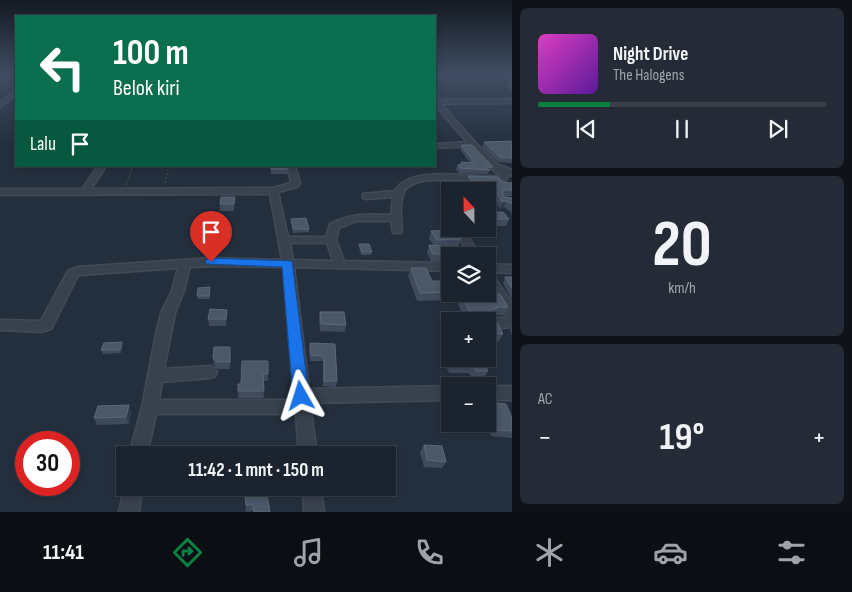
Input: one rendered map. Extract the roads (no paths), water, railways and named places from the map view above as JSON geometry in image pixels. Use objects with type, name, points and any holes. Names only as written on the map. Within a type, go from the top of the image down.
[{"type":"street","points":[[436,102],[512,101]]},
{"type":"street","points":[[2,104],[15,102]]},
{"type":"street","points":[[397,231],[396,218],[399,194],[407,182],[416,179],[502,178],[504,176],[472,144],[436,102]]},
{"type":"street","points":[[436,146],[472,144]]},
{"type":"street","points":[[494,166],[512,172]]},
{"type":"street","points":[[85,192],[101,167]]},
{"type":"street","points":[[0,192],[273,190],[296,183],[291,167]]},
{"type":"street","points":[[273,190],[288,264],[307,446]]},
{"type":"street","points":[[366,196],[399,194]]},
{"type":"street","points":[[340,265],[331,240],[334,226],[357,218],[396,218]]},
{"type":"street","points":[[464,238],[470,247]]},
{"type":"street","points":[[284,240],[331,240]]},
{"type":"street","points":[[0,325],[41,327],[46,325],[72,274],[78,271],[185,263],[246,261],[288,264],[441,267]]},
{"type":"street","points":[[140,446],[150,407],[168,313],[178,291],[185,263]]},
{"type":"street","points":[[496,268],[512,269]]},
{"type":"street","points":[[496,289],[512,313]]},
{"type":"street","points":[[496,323],[512,322]]},
{"type":"street","points":[[155,376],[210,372]]},
{"type":"street","points":[[150,407],[441,393]]},
{"type":"street","points":[[496,393],[512,393]]},
{"type":"street","points":[[129,512],[132,496]]},
{"type":"street","points":[[313,496],[314,512]]}]
